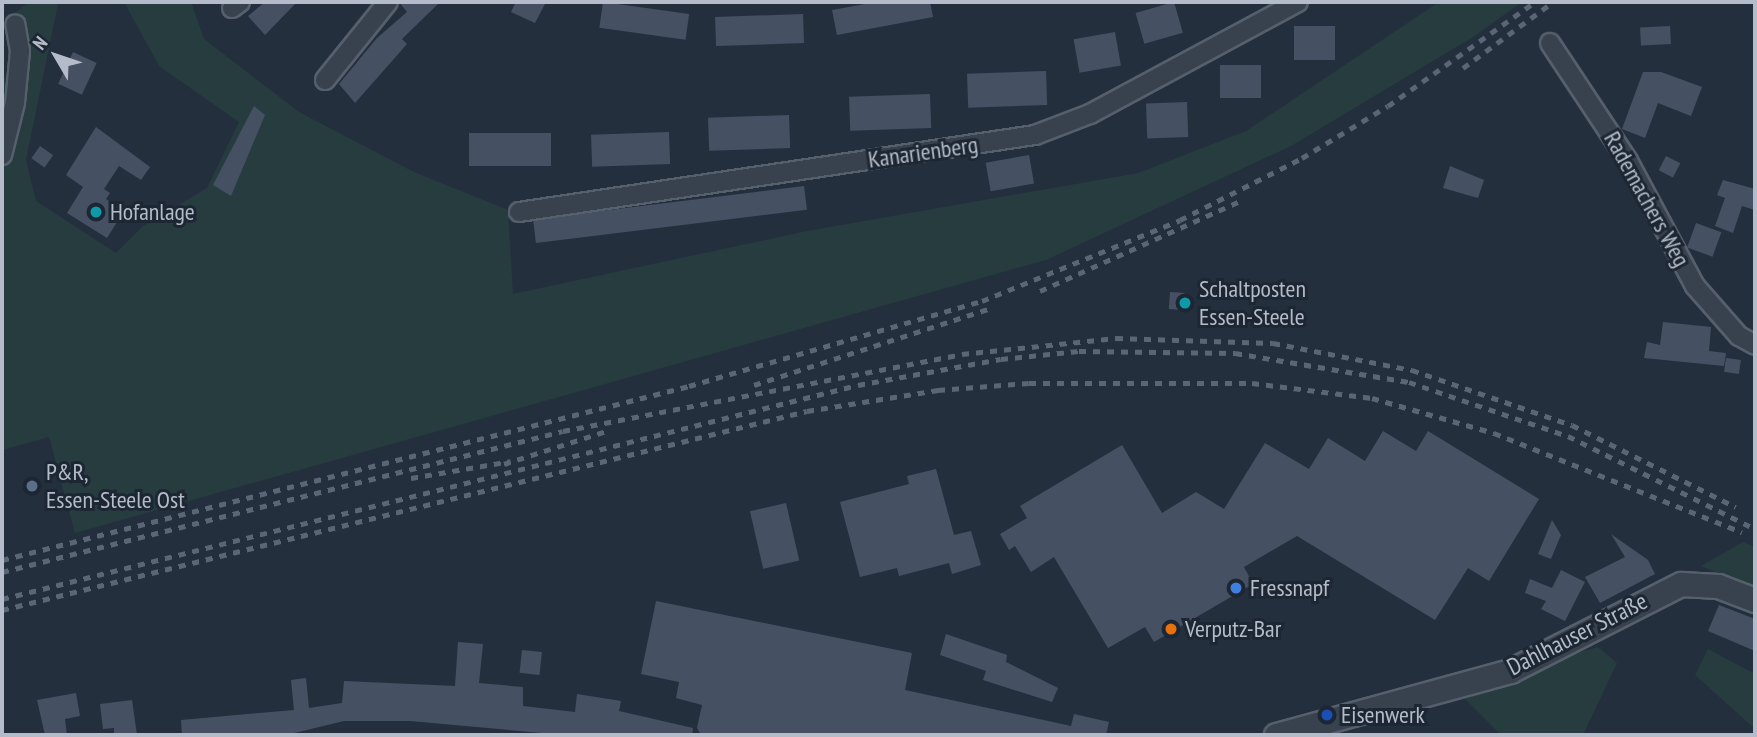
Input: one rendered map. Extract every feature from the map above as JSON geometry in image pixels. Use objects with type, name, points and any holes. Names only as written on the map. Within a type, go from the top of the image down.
[{"type":"street","points":[[325,80],[388,2]]},
{"type":"street","name":"Kanarienberg","points":[[519,212],[529,206],[1035,135],[1090,114],[1298,2]]},
{"type":"street","points":[[2,155],[15,103],[20,51],[15,24]]},
{"type":"street","name":"Rademachers Weg","points":[[1550,43],[1628,161],[1695,286],[1731,328],[1755,345]]},
{"type":"street","name":"Dahlhauser Straße","points":[[1276,735],[1510,671],[1681,584],[1718,586],[1755,600]]},
{"type":"green space","points":[[29,2],[91,2],[58,4],[26,160],[36,201],[116,253],[142,227],[207,188],[239,122],[159,66],[124,2],[191,2],[204,39],[299,112],[414,172],[508,210],[513,294],[807,231],[1138,173],[1246,131],[1439,2],[1522,2],[1473,37],[1291,146],[1046,260],[75,533],[49,437],[2,450],[2,78],[10,77],[13,56],[6,20]]},
{"type":"green space","points":[[1743,542],[1755,547],[1755,589],[1701,566]]},
{"type":"green space","points":[[1598,647],[1617,663],[1583,735],[1501,735],[1454,688]]},
{"type":"green space","points":[[1708,649],[1755,674],[1755,729],[1695,675]]},
{"type":"building","points":[[265,2],[297,2],[265,35],[248,16]]},
{"type":"building","points":[[399,2],[440,2],[402,39],[407,44],[355,103],[339,84],[377,38],[407,12]]},
{"type":"building","points":[[516,2],[546,2],[535,23],[511,12]]},
{"type":"building","points":[[603,2],[689,14],[686,40],[599,28]]},
{"type":"building","points":[[876,2],[930,2],[933,17],[837,35],[832,10]]},
{"type":"building","points":[[1174,2],[1183,33],[1144,44],[1136,13]]},
{"type":"building","points":[[803,14],[804,43],[716,46],[715,17]]},
{"type":"building","points":[[1294,26],[1335,26],[1335,60],[1294,60]]},
{"type":"building","points":[[1670,26],[1671,44],[1641,46],[1640,28]]},
{"type":"building","points":[[1115,32],[1121,65],[1080,73],[1074,39]]},
{"type":"building","points":[[73,52],[97,63],[82,95],[58,84]]},
{"type":"building","points":[[1220,65],[1261,65],[1261,98],[1220,98]]},
{"type":"building","points":[[1046,71],[1047,105],[968,108],[967,74]]},
{"type":"building","points":[[1643,72],[1661,72],[1702,87],[1691,116],[1658,103],[1645,138],[1622,129]]},
{"type":"building","points":[[930,94],[931,128],[850,131],[849,97]]},
{"type":"building","points":[[1187,102],[1188,137],[1147,138],[1146,103]]},
{"type":"building","points":[[254,106],[265,115],[231,196],[213,185]]},
{"type":"building","points":[[789,115],[790,148],[709,151],[708,118]]},
{"type":"building","points":[[96,127],[150,167],[141,180],[119,166],[104,189],[110,193],[106,199],[124,211],[107,238],[67,213],[83,187],[66,175]]},
{"type":"building","points":[[669,132],[670,164],[592,167],[591,135]]},
{"type":"building","points":[[469,133],[551,133],[551,166],[469,166]]},
{"type":"building","points":[[40,146],[53,155],[45,167],[31,158]]},
{"type":"building","points":[[1029,155],[1034,184],[991,191],[986,163]]},
{"type":"building","points":[[1666,156],[1680,163],[1673,178],[1659,170]]},
{"type":"building","points":[[1450,166],[1484,180],[1478,198],[1443,188]]},
{"type":"building","points":[[1723,180],[1755,189],[1755,210],[1742,206],[1733,233],[1715,226],[1725,198],[1717,195]]},
{"type":"building","points":[[804,186],[807,210],[536,243],[533,219]]},
{"type":"building","points":[[1696,223],[1721,232],[1712,257],[1687,247]]},
{"type":"building","points":[[1170,292],[1185,293],[1184,310],[1169,309]]},
{"type":"building","points":[[1663,322],[1711,327],[1709,351],[1726,353],[1724,366],[1644,358],[1647,342],[1660,345]]},
{"type":"building","points":[[1726,358],[1741,360],[1739,374],[1724,372]]},
{"type":"building","points":[[1383,431],[1416,451],[1428,431],[1539,499],[1489,581],[1468,568],[1435,620],[1297,536],[1244,567],[1253,584],[1154,642],[1145,627],[1108,648],[1054,557],[1031,572],[1015,546],[1009,550],[1000,534],[1027,518],[1020,506],[1122,445],[1162,513],[1196,492],[1224,509],[1265,443],[1309,469],[1328,438],[1365,461]]},
{"type":"building","points":[[936,469],[954,535],[971,531],[981,565],[952,574],[949,563],[899,576],[897,568],[860,577],[840,502],[909,484],[907,476]]},
{"type":"building","points":[[786,503],[799,560],[763,569],[750,511]]},
{"type":"building","points":[[1552,520],[1561,535],[1551,559],[1538,554]]},
{"type":"building","points":[[1611,534],[1648,560],[1655,574],[1600,603],[1585,577],[1625,557]]},
{"type":"building","points":[[1561,570],[1585,582],[1565,621],[1541,609],[1546,601],[1525,593],[1530,579],[1552,588]]},
{"type":"building","points":[[656,601],[912,653],[905,690],[1071,726],[1074,714],[1109,722],[1106,735],[701,735],[697,728],[702,705],[676,698],[679,682],[641,674]]},
{"type":"building","points":[[1719,605],[1755,619],[1755,651],[1708,631]]},
{"type":"building","points":[[946,634],[1007,655],[1006,662],[1058,688],[1052,702],[983,680],[986,671],[940,655]]},
{"type":"building","points":[[458,642],[483,644],[479,683],[523,687],[523,706],[575,712],[577,694],[621,701],[619,711],[693,728],[692,735],[564,735],[410,721],[344,721],[286,735],[182,735],[181,720],[294,710],[291,680],[306,678],[309,708],[342,703],[344,681],[455,686]]},
{"type":"building","points":[[522,650],[542,652],[539,675],[520,673]]},
{"type":"building","points":[[76,693],[80,716],[65,719],[67,735],[45,735],[37,700]]},
{"type":"building","points":[[132,700],[137,735],[114,735],[114,728],[103,729],[100,704]]},
{"type":"railway","points":[[2,560],[689,386],[982,301],[1180,220],[1302,158],[1388,106],[1535,2]]},
{"type":"railway","points":[[1463,68],[1553,2]]},
{"type":"railway","points":[[1040,291],[1238,202]]},
{"type":"railway","points":[[754,385],[991,308]]},
{"type":"railway","points":[[2,572],[563,431],[962,354],[1116,338],[1273,343],[1412,370],[1572,425],[1736,507]]},
{"type":"railway","points":[[2,599],[858,385],[1001,359],[1079,351],[1235,353],[1409,382],[1568,436],[1755,529]]},
{"type":"railway","points":[[2,610],[807,411],[938,390],[1029,383],[1252,383],[1372,398],[1494,433],[1742,532]]},
{"type":"railway","points":[[504,464],[607,431]]},
{"type":"railway","points":[[411,478],[511,461]]},
{"type":"place","name":"Hofanlage","points":[[96,212]]},
{"type":"place","name":"Schaltposten Essen-Steele","points":[[1185,303]]},
{"type":"place","name":"P&R, Essen-Steele Ost","points":[[32,486]]},
{"type":"place","name":"Fressnapf","points":[[1236,588]]},
{"type":"place","name":"Verputz-Bar","points":[[1171,629]]},
{"type":"place","name":"Eisenwerk","points":[[1327,715]]}]
